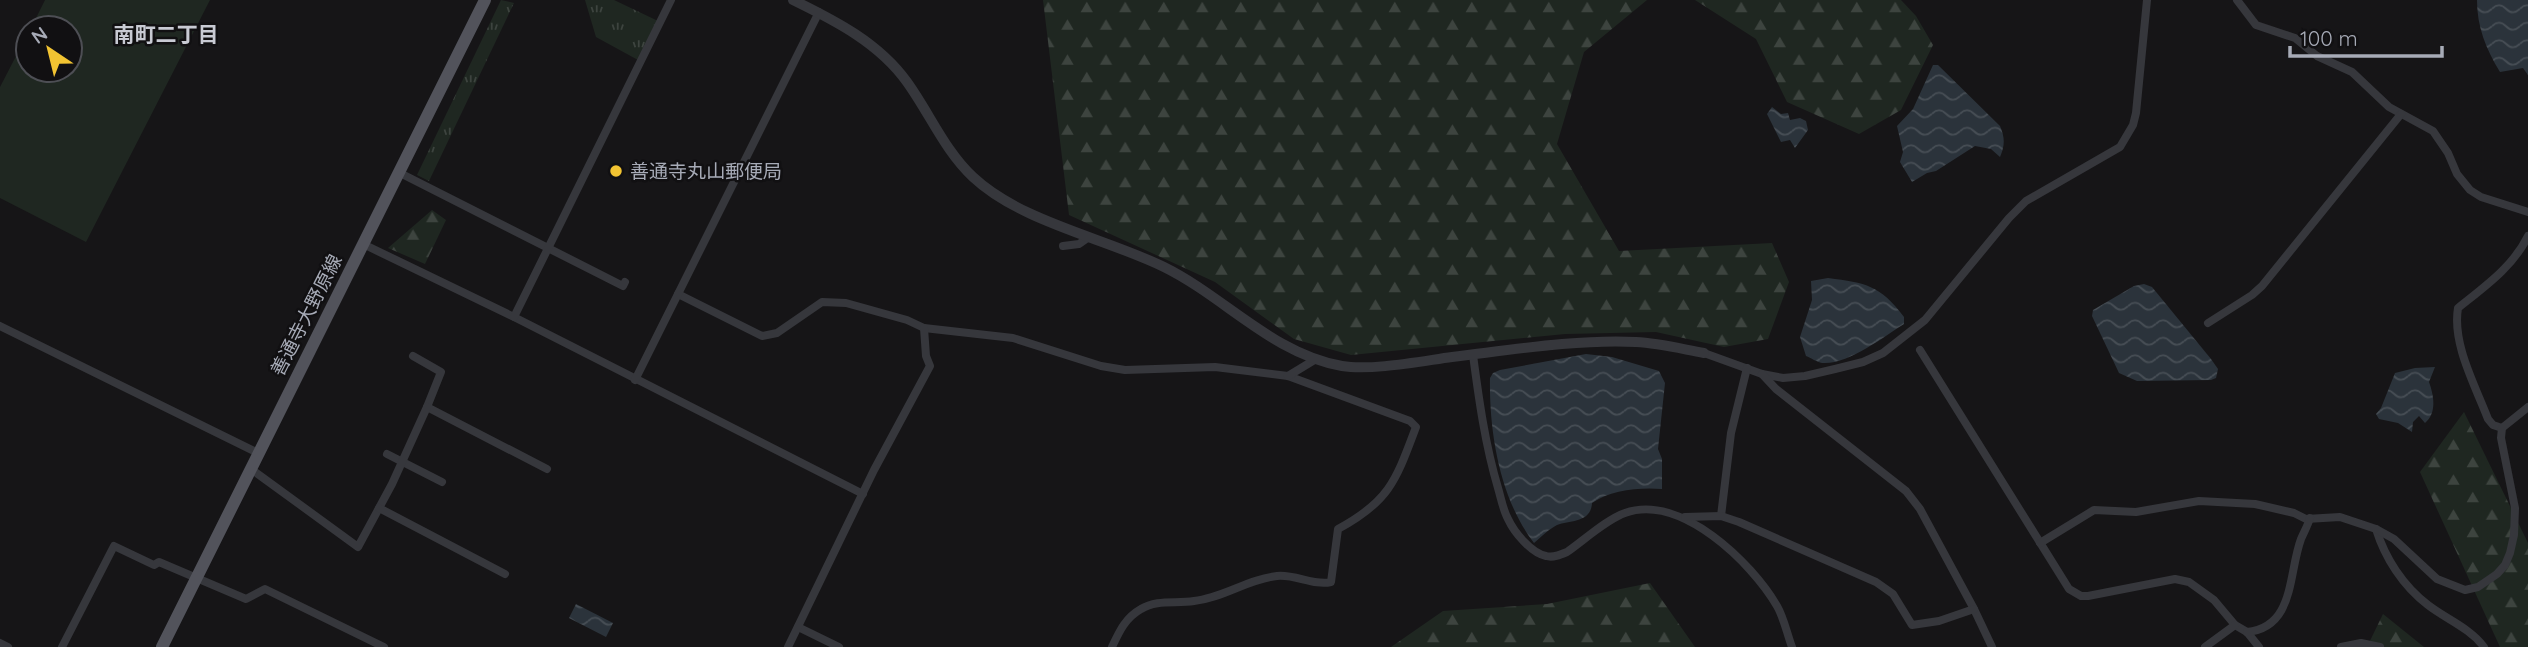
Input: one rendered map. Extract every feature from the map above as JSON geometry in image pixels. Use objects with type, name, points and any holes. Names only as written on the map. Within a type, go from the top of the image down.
[{"type":"main road","name":"善通寺大野原線","points":[[162,647],[485,0]]},
{"type":"street","points":[[514,317],[671,0]]},
{"type":"street","points":[[793,0],[815,7],[873,45],[892,63],[908,83],[951,152],[972,177],[993,194],[1089,237],[1163,266],[1201,288],[1251,325],[1316,359],[1344,367],[1389,365],[1539,347],[1637,342],[1704,353],[1762,374],[1783,378],[1805,376],[1863,362],[1883,353],[1924,320],[2026,201],[2120,147],[2133,125],[2136,113],[2147,0]]},
{"type":"street","points":[[2238,0],[2256,25],[2295,38],[2317,56],[2352,72],[2389,107],[2433,131],[2448,153],[2457,174],[2470,190],[2481,197],[2528,212]]},
{"type":"street","points":[[635,380],[815,7]]},
{"type":"street","points":[[2208,323],[2262,286],[2401,114]]},
{"type":"street","points":[[398,172],[623,286],[625,282]]},
{"type":"street","points":[[2502,428],[2493,425],[2488,419],[2455,323],[2458,308],[2513,259],[2528,236]]},
{"type":"street","points":[[1063,246],[1079,244],[1089,237]]},
{"type":"street","points":[[363,244],[514,317],[863,494]]},
{"type":"street","points":[[677,294],[762,336],[777,333],[821,302],[846,303],[906,320],[924,328],[1013,338],[1101,366],[1125,370],[1215,367],[1288,376],[1410,421],[1416,427],[1397,475],[1380,501],[1360,517],[1338,529],[1331,582],[1325,584],[1298,577],[1279,576],[1244,583],[1194,601],[1158,602],[1141,608],[1124,622],[1111,647]]},
{"type":"street","points":[[0,326],[258,453]]},
{"type":"street","points":[[788,647],[930,366],[926,356],[924,328]]},
{"type":"street","points":[[1920,351],[2070,589],[2081,596],[2175,579],[2189,582],[2214,600],[2235,625],[2246,632],[2259,647]]},
{"type":"street","points":[[1473,355],[1487,447],[1507,517],[1514,530],[1538,553],[1546,556],[1567,552],[1623,513],[1653,510],[1683,517],[1714,536],[1763,584],[1779,609],[1792,647]]},
{"type":"street","points":[[251,470],[358,547],[402,462],[441,372],[413,356]]},
{"type":"street","points":[[1288,376],[1316,359]]},
{"type":"street","points":[[1721,516],[1731,433],[1747,368]]},
{"type":"street","points":[[1762,374],[1906,491],[1920,509],[1992,647]]},
{"type":"street","points":[[427,407],[547,469]]},
{"type":"street","points":[[2040,543],[2094,510],[2136,512],[2199,501],[2255,504],[2310,518],[2340,517],[2375,529],[2394,539],[2437,579],[2465,590],[2478,587],[2505,565],[2514,535],[2515,508],[2501,438],[2502,428],[2528,407]]},
{"type":"street","points":[[387,454],[442,482]]},
{"type":"street","points":[[379,508],[505,575]]},
{"type":"street","points":[[1683,517],[1721,516],[1876,583],[1893,594],[1912,625],[1939,621],[1974,608]]},
{"type":"street","points":[[2246,632],[2261,630],[2279,615],[2286,600],[2301,538],[2310,518]]},
{"type":"street","points":[[2375,529],[2383,551],[2410,590],[2477,638],[2484,647]]},
{"type":"street","points":[[62,647],[114,546],[154,565],[159,562],[246,599],[265,589],[384,647]]},
{"type":"street","points":[[2205,647],[2235,625]]},
{"type":"street","points":[[798,627],[838,647]]},
{"type":"street","points":[[0,643],[8,647]]},
{"type":"street","points":[[2341,647],[2361,643],[2380,647]]},
{"type":"green space","points":[[45,0],[210,0],[86,242],[0,198],[0,87],[14,60],[14,84],[84,84],[84,14],[38,14]]},
{"type":"green space","points":[[501,0],[514,3],[429,181],[417,175]]},
{"type":"green space","points":[[585,0],[614,0],[658,21],[638,60],[596,37]]},
{"type":"green space","points":[[1043,0],[1647,0],[1584,52],[1557,144],[1619,251],[1772,243],[1789,282],[1768,339],[1724,347],[1656,332],[1565,334],[1351,355],[1294,339],[1215,282],[1069,215]]},
{"type":"green space","points":[[1695,0],[1901,0],[1916,16],[1933,45],[1901,110],[1859,134],[1787,102],[1756,39]]},
{"type":"green space","points":[[432,210],[446,220],[425,264],[388,248]]},
{"type":"green space","points":[[2464,412],[2528,543],[2528,647],[2500,647],[2420,472]]},
{"type":"green space","points":[[1650,583],[1695,647],[1391,647],[1443,611],[1547,604]]},
{"type":"green space","points":[[2383,614],[2424,647],[2367,647]]},
{"type":"water","points":[[2477,0],[2528,0],[2528,75],[2523,68],[2500,72],[2483,38]]},
{"type":"water","points":[[1933,65],[1938,65],[2000,126],[2004,145],[2000,157],[1991,149],[1975,146],[1936,171],[1912,182],[1900,162],[1903,152],[1897,126],[1913,109]]},
{"type":"water","points":[[1772,107],[1781,114],[1788,113],[1790,120],[1800,118],[1806,121],[1808,130],[1795,148],[1790,140],[1781,142],[1767,114]]},
{"type":"water","points":[[1828,278],[1871,287],[1895,306],[1904,317],[1904,324],[1843,360],[1822,363],[1806,356],[1800,337],[1812,300],[1811,281]]},
{"type":"water","points":[[2144,284],[2152,287],[2211,359],[2218,369],[2216,378],[2137,381],[2119,373],[2092,316],[2093,310],[2134,286]]},
{"type":"water","points":[[1586,354],[1612,357],[1659,371],[1665,383],[1658,449],[1662,459],[1662,489],[1635,489],[1607,495],[1592,503],[1591,509],[1584,517],[1557,525],[1534,543],[1513,506],[1499,465],[1492,421],[1490,378],[1500,370]]},
{"type":"water","points":[[2435,367],[2429,382],[2433,409],[2425,423],[2419,416],[2413,422],[2412,432],[2398,423],[2379,419],[2376,414],[2395,373]]},
{"type":"water","points":[[576,604],[613,623],[606,637],[569,618]]},
{"type":"place","name":"善通寺丸山郵便局","points":[[616,171]]},
{"type":"district","name":"南町二丁目","points":[[166,34]]}]
